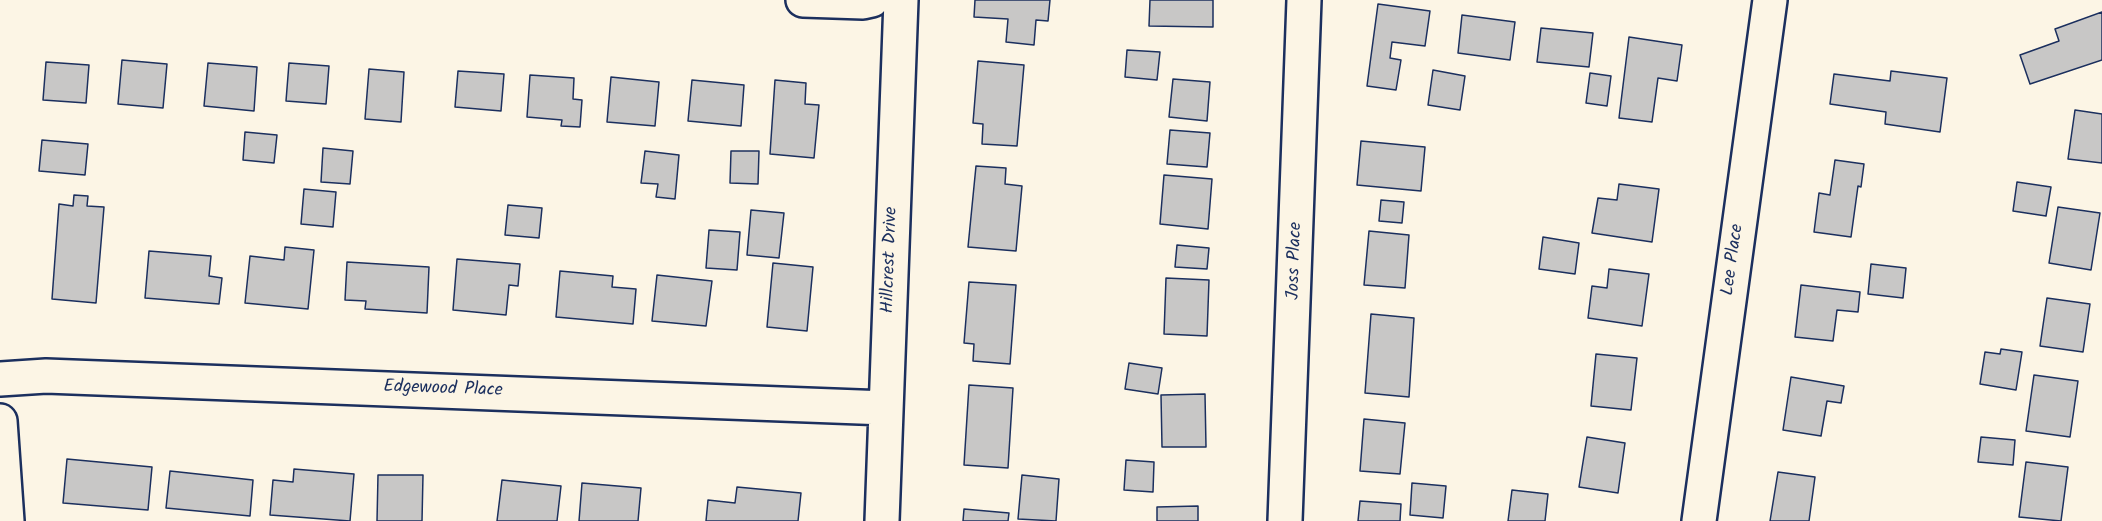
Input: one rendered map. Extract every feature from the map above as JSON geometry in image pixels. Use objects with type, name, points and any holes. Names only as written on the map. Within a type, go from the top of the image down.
[{"type":"street","points":[[803,0],[864,2],[872,0]]},
{"type":"street","name":"Hillcrest Drive","points":[[882,521],[901,0]]},
{"type":"street","name":"Joss Place","points":[[1285,521],[1304,0]]},
{"type":"street","name":"Lee Place","points":[[1699,521],[1770,0]]},
{"type":"street","name":"Edgewood Place","points":[[0,379],[46,376],[886,408]]},
{"type":"street","points":[[0,421],[7,521]]},
{"type":"building","points":[[975,0],[1050,0],[1048,21],[1036,20],[1034,45],[1006,42],[1008,19],[974,17]]},
{"type":"building","points":[[1150,0],[1213,0],[1213,27],[1149,26]]},
{"type":"building","points":[[1378,4],[1430,11],[1425,46],[1392,42],[1390,58],[1401,60],[1396,90],[1367,86]]},
{"type":"building","points":[[2102,12],[2102,60],[2030,84],[2020,55],[2059,41],[2055,29]]},
{"type":"building","points":[[1462,15],[1515,22],[1510,60],[1458,53]]},
{"type":"building","points":[[1541,28],[1593,33],[1589,67],[1537,62]]},
{"type":"building","points":[[1629,37],[1682,45],[1677,81],[1658,78],[1652,122],[1619,118]]},
{"type":"building","points":[[1127,50],[1160,52],[1157,80],[1125,77]]},
{"type":"building","points":[[122,60],[167,64],[163,108],[118,104]]},
{"type":"building","points":[[978,61],[1024,65],[1017,146],[982,144],[983,124],[973,123]]},
{"type":"building","points":[[46,62],[89,65],[86,103],[43,100]]},
{"type":"building","points":[[208,63],[257,67],[254,111],[204,106]]},
{"type":"building","points":[[289,63],[329,66],[326,104],[286,101]]},
{"type":"building","points":[[369,69],[404,72],[401,122],[365,119]]},
{"type":"building","points":[[1433,70],[1465,76],[1460,110],[1428,105]]},
{"type":"building","points":[[458,71],[504,74],[501,111],[455,107]]},
{"type":"building","points":[[1891,71],[1947,78],[1940,132],[1885,124],[1886,112],[1830,104],[1834,74],[1890,81]]},
{"type":"building","points":[[1590,73],[1611,76],[1607,106],[1586,103]]},
{"type":"building","points":[[530,75],[574,78],[573,99],[582,100],[580,127],[561,126],[562,120],[527,117]]},
{"type":"building","points":[[611,77],[659,82],[655,126],[607,122]]},
{"type":"building","points":[[1173,79],[1210,82],[1207,121],[1169,117]]},
{"type":"building","points":[[692,80],[744,85],[741,126],[688,121]]},
{"type":"building","points":[[775,80],[806,83],[805,104],[819,105],[814,158],[770,154]]},
{"type":"building","points":[[2075,110],[2102,114],[2102,163],[2068,159]]},
{"type":"building","points":[[1170,130],[1210,133],[1207,167],[1167,164]]},
{"type":"building","points":[[245,132],[277,135],[274,163],[243,160]]},
{"type":"building","points":[[42,140],[88,144],[85,175],[39,171]]},
{"type":"building","points":[[1361,141],[1425,147],[1421,191],[1357,185]]},
{"type":"building","points":[[323,148],[353,151],[350,184],[321,182]]},
{"type":"building","points":[[645,151],[679,155],[675,199],[656,197],[658,184],[641,183]]},
{"type":"building","points":[[731,151],[759,151],[758,184],[730,183]]},
{"type":"building","points":[[1835,160],[1864,164],[1861,187],[1858,186],[1851,237],[1814,232],[1819,193],[1830,195]]},
{"type":"building","points":[[976,166],[1006,168],[1005,184],[1022,186],[1016,251],[968,247]]},
{"type":"building","points":[[1164,175],[1212,179],[1208,229],[1160,224]]},
{"type":"building","points":[[2017,182],[2051,187],[2046,216],[2013,211]]},
{"type":"building","points":[[1619,184],[1659,189],[1652,242],[1592,233],[1598,198],[1617,200]]},
{"type":"building","points":[[304,189],[336,192],[333,227],[301,224]]},
{"type":"building","points":[[74,195],[88,196],[87,206],[104,207],[96,303],[52,299],[59,204],[73,206]]},
{"type":"building","points":[[1381,200],[1404,202],[1402,223],[1379,221]]},
{"type":"building","points":[[508,205],[542,208],[539,238],[505,235]]},
{"type":"building","points":[[2058,207],[2100,213],[2091,270],[2049,263]]},
{"type":"building","points":[[751,210],[784,213],[779,258],[747,255]]},
{"type":"building","points":[[709,230],[740,232],[737,270],[706,268]]},
{"type":"building","points":[[1369,231],[1409,235],[1405,288],[1364,285]]},
{"type":"building","points":[[1543,237],[1579,243],[1575,274],[1539,269]]},
{"type":"building","points":[[1177,245],[1209,248],[1207,269],[1175,267]]},
{"type":"building","points":[[285,247],[314,250],[308,309],[245,303],[250,256],[284,260]]},
{"type":"building","points":[[149,251],[211,256],[209,276],[222,278],[219,304],[145,298]]},
{"type":"building","points":[[457,259],[520,264],[518,286],[509,285],[506,315],[453,310]]},
{"type":"building","points":[[347,262],[429,267],[427,313],[365,309],[366,301],[345,300]]},
{"type":"building","points":[[773,263],[813,267],[807,331],[767,327]]},
{"type":"building","points":[[1871,264],[1906,268],[1903,298],[1868,294]]},
{"type":"building","points":[[1609,269],[1649,274],[1642,326],[1588,318],[1592,286],[1607,288]]},
{"type":"building","points":[[560,271],[613,276],[612,287],[636,289],[633,324],[556,317]]},
{"type":"building","points":[[657,275],[712,281],[706,326],[652,321]]},
{"type":"building","points":[[1166,278],[1209,280],[1207,336],[1164,334]]},
{"type":"building","points":[[969,282],[1016,285],[1010,364],[973,361],[974,344],[964,343]]},
{"type":"building","points":[[1801,285],[1860,292],[1858,312],[1837,310],[1833,341],[1795,337]]},
{"type":"building","points":[[2047,298],[2090,304],[2083,352],[2040,346]]},
{"type":"building","points":[[1371,314],[1414,318],[1409,397],[1365,393]]},
{"type":"building","points":[[2001,349],[2022,352],[2016,390],[1980,384],[1985,352],[2000,354]]},
{"type":"building","points":[[1596,354],[1637,358],[1631,410],[1591,406]]},
{"type":"building","points":[[1129,363],[1162,368],[1158,394],[1125,389]]},
{"type":"building","points":[[2034,375],[2078,381],[2070,437],[2026,431]]},
{"type":"building","points":[[1791,377],[1844,386],[1841,403],[1827,401],[1821,436],[1783,430]]},
{"type":"building","points":[[969,385],[1013,388],[1008,468],[964,465]]},
{"type":"building","points":[[1205,394],[1206,447],[1162,447],[1161,395]]},
{"type":"building","points":[[1364,419],[1405,423],[1400,474],[1360,471]]},
{"type":"building","points":[[1587,437],[1625,443],[1618,493],[1579,487]]},
{"type":"building","points":[[1981,437],[2015,440],[2013,465],[1978,462]]},
{"type":"building","points":[[67,459],[152,467],[148,510],[63,503]]},
{"type":"building","points":[[1126,460],[1154,462],[1153,492],[1124,490]]},
{"type":"building","points":[[2026,462],[2068,467],[2061,521],[2019,517]]},
{"type":"building","points":[[294,469],[354,474],[350,521],[270,515],[273,480],[293,482]]},
{"type":"building","points":[[170,471],[253,480],[250,516],[166,508]]},
{"type":"building","points":[[1778,472],[1815,477],[1809,521],[1770,521]]},
{"type":"building","points":[[378,475],[423,475],[422,521],[377,521]]},
{"type":"building","points":[[1022,475],[1059,479],[1056,521],[1018,519]]},
{"type":"building","points":[[502,480],[561,486],[557,521],[497,521]]},
{"type":"building","points":[[582,483],[641,488],[638,521],[579,521]]},
{"type":"building","points":[[1412,483],[1446,486],[1443,518],[1410,515]]},
{"type":"building","points":[[737,487],[801,493],[798,521],[706,521],[708,500],[735,503]]},
{"type":"building","points":[[1512,490],[1548,494],[1545,521],[1508,521]]},
{"type":"building","points":[[1360,501],[1401,504],[1400,521],[1358,521]]},
{"type":"building","points":[[1198,506],[1198,521],[1157,521],[1157,507]]},
{"type":"building","points":[[964,509],[1009,513],[1008,521],[963,521]]}]
